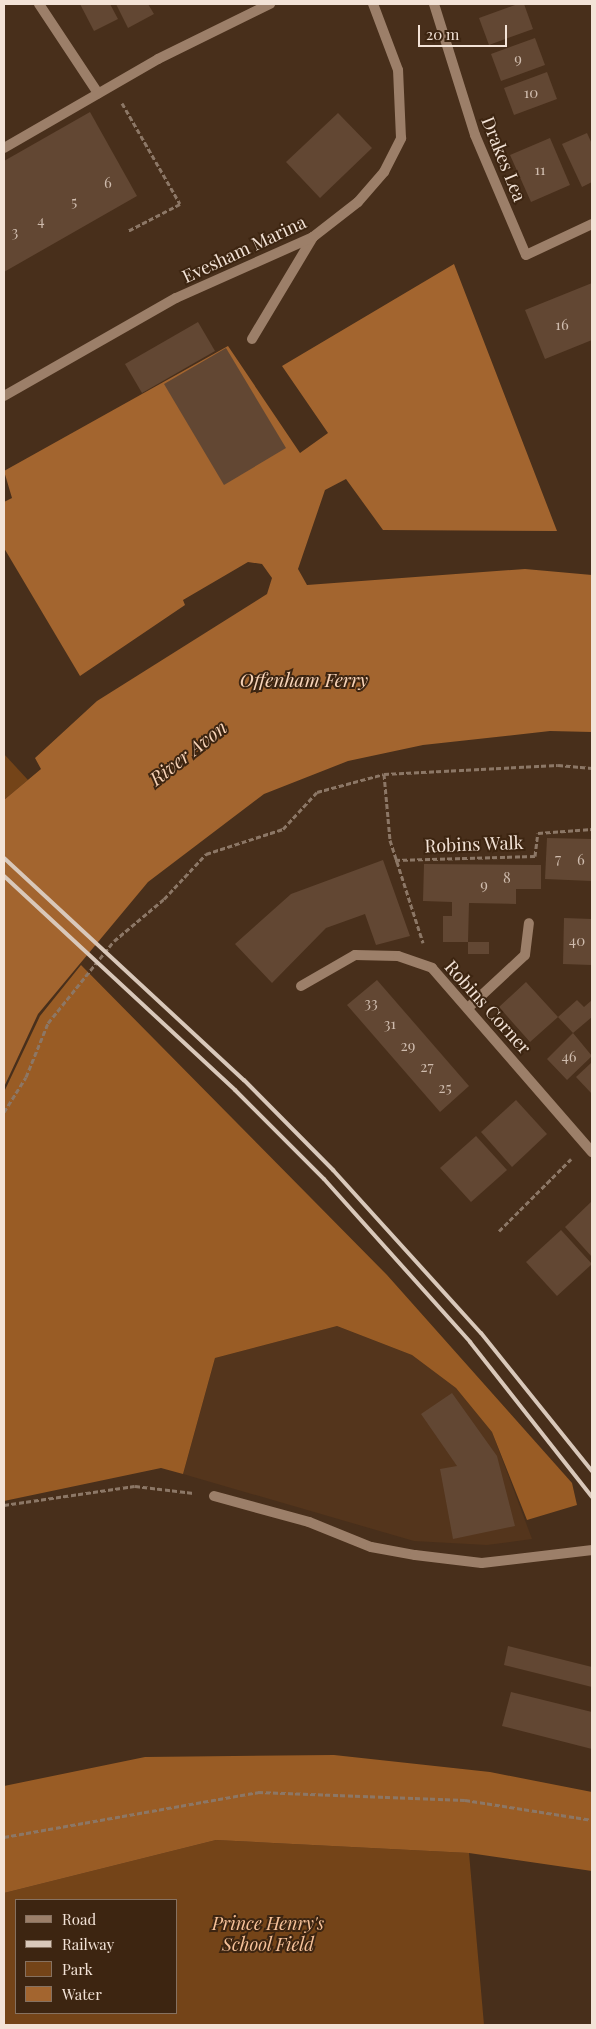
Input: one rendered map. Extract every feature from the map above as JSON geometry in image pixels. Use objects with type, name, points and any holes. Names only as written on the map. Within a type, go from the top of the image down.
[{"type":"street","points":[[39,4],[98,93]]},
{"type":"street","points":[[4,148],[98,93],[270,4]]},
{"type":"street","name":"Evesham Marina","points":[[4,396],[176,298],[313,237],[358,202],[384,172],[401,138],[398,70],[373,4]]},
{"type":"street","name":"Drakes Lea","points":[[434,4],[476,135],[526,255],[592,224]]},
{"type":"street","points":[[252,339],[313,237]]},
{"type":"street","points":[[469,1007],[526,955],[529,923]]},
{"type":"street","name":"Robins Corner","points":[[301,986],[355,955],[398,956],[432,968],[469,1007],[589,1148]]},
{"type":"street","points":[[214,1496],[309,1522],[371,1547],[415,1555],[482,1562],[592,1550]]},
{"type":"path","points":[[124,106],[180,204],[128,230]]},
{"type":"path","points":[[4,1112],[26,1077],[48,1023],[114,941],[206,854],[283,828],[318,792],[384,774],[549,765],[592,768]]},
{"type":"path","points":[[384,774],[395,860],[432,968]]},
{"type":"path","name":"Robins Walk","points":[[395,860],[535,856],[538,832],[592,829]]},
{"type":"path","points":[[499,1231],[589,1148]]},
{"type":"path","points":[[4,1505],[135,1486],[214,1496]]},
{"type":"path","points":[[4,1837],[258,1792],[465,1800],[503,1804],[592,1820]]},
{"type":"shaded area","points":[[81,965],[387,1275],[572,1483],[577,1505],[527,1520],[492,1432],[456,1388],[412,1355],[337,1326],[215,1358],[183,1474],[161,1468],[4,1501],[4,1092],[40,1016]]},
{"type":"shaded area","points":[[337,1326],[412,1355],[456,1388],[492,1432],[532,1539],[487,1545],[414,1541],[183,1474],[215,1358]]},
{"type":"shaded area","points":[[334,1755],[490,1772],[592,1792],[592,1871],[469,1853],[216,1840],[4,1893],[4,1786],[145,1757]]},
{"type":"green space","points":[[4,754],[28,780],[4,800]]},
{"type":"green space","name":"Prince Henry's School Field","points":[[216,1840],[469,1853],[484,2025],[4,2025],[4,1893]]},
{"type":"water","points":[[454,264],[557,531],[383,530],[346,479],[325,490],[298,569],[307,585],[525,569],[592,575],[592,732],[550,731],[423,745],[348,761],[264,794],[148,882],[38,1014],[4,1087],[4,800],[41,769],[35,758],[97,701],[267,594],[272,578],[262,564],[248,562],[183,600],[185,605],[80,676],[4,548],[4,502],[12,498],[4,471],[228,346],[300,453],[328,433],[282,366]]},
{"type":"building","points":[[80,4],[110,4],[118,19],[94,31]]},
{"type":"building","points":[[116,4],[148,4],[154,14],[128,28]]},
{"type":"building","points":[[518,4],[524,4],[533,29],[489,45],[479,18]]},
{"type":"building","points":[[535,38],[545,65],[501,81],[491,54]]},
{"type":"building","points":[[547,72],[557,99],[514,115],[504,88]]},
{"type":"building","points":[[90,112],[137,196],[4,272],[4,161]]},
{"type":"building","points":[[338,113],[372,148],[320,198],[286,162]]},
{"type":"building","points":[[587,133],[592,144],[592,182],[582,187],[562,144]]},
{"type":"building","points":[[550,138],[570,185],[531,202],[510,155]]},
{"type":"building","points":[[592,283],[592,340],[545,359],[525,310]]},
{"type":"building","points":[[198,322],[215,351],[142,393],[125,364]]},
{"type":"building","points":[[226,348],[286,448],[224,485],[164,384]]},
{"type":"building","points":[[547,838],[592,839],[592,881],[545,879]]},
{"type":"building","points":[[383,860],[410,936],[376,945],[365,914],[326,928],[272,983],[235,944],[291,894]]},
{"type":"building","points":[[424,864],[541,865],[541,889],[516,889],[516,904],[469,903],[468,942],[443,942],[443,916],[452,916],[452,902],[423,901]]},
{"type":"building","points":[[564,918],[592,919],[591,965],[563,964]]},
{"type":"building","points":[[468,942],[489,942],[489,954],[468,954]]},
{"type":"building","points":[[377,980],[469,1086],[440,1112],[347,1005]]},
{"type":"building","points":[[526,982],[558,1017],[530,1042],[499,1007]]},
{"type":"building","points":[[577,1000],[584,1007],[592,1000],[592,1017],[573,1033],[558,1017]]},
{"type":"building","points":[[573,1033],[592,1056],[567,1080],[547,1059]]},
{"type":"building","points":[[592,1062],[592,1094],[576,1077]]},
{"type":"building","points":[[516,1100],[547,1134],[512,1167],[481,1132]]},
{"type":"building","points":[[476,1136],[507,1170],[471,1202],[440,1168]]},
{"type":"building","points":[[592,1201],[592,1257],[565,1227]]},
{"type":"building","points":[[561,1230],[592,1264],[557,1296],[526,1262]]},
{"type":"building","points":[[452,1393],[497,1456],[515,1526],[453,1539],[440,1469],[457,1466],[421,1414]]},
{"type":"building","points":[[508,1646],[592,1667],[592,1687],[504,1665]]},
{"type":"building","points":[[511,1692],[592,1712],[592,1749],[502,1726]]},
{"type":"railway","points":[[4,858],[244,1080],[333,1170],[481,1333],[592,1471]]},
{"type":"railway","points":[[4,876],[235,1090],[324,1179],[470,1342],[592,1497]]},
{"type":"water label","name":"Offenham Ferry","points":[[304,680]]},
{"type":"water label","name":"River Avon","points":[[188,753]]}]
